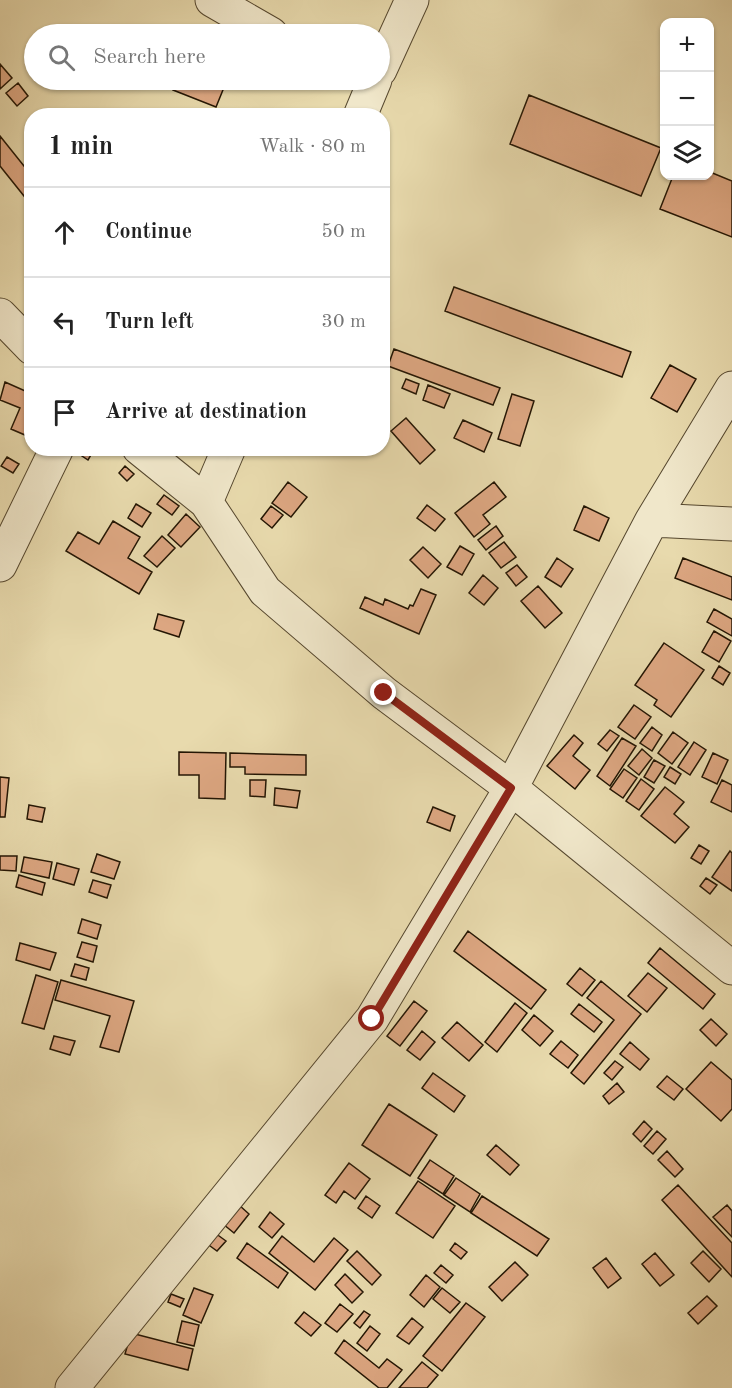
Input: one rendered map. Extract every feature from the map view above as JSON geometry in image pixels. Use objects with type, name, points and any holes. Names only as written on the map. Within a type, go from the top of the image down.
[{"type":"street","points":[[212,0],[254,24]]},
{"type":"street","points":[[390,42],[412,0]]},
{"type":"street","points":[[0,315],[24,340]]},
{"type":"street","points":[[72,1388],[372,1019],[511,788],[652,520],[732,388]]},
{"type":"street","points":[[0,565],[53,456]]},
{"type":"street","points":[[149,456],[206,502],[265,591],[384,693],[511,788],[732,968]]},
{"type":"street","points":[[206,502],[226,456]]},
{"type":"street","points":[[652,520],[732,524]]},
{"type":"building","points":[[0,64],[12,78],[0,89]]},
{"type":"building","points":[[18,83],[28,96],[17,106],[6,93]]},
{"type":"building","points":[[173,90],[223,90],[216,107]]},
{"type":"building","points":[[529,95],[660,148],[660,150],[641,196],[510,144]]},
{"type":"building","points":[[0,136],[24,166],[24,196],[0,166]]},
{"type":"building","points":[[714,174],[732,181],[732,237],[660,209],[671,180],[714,180]]},
{"type":"building","points":[[454,287],[631,352],[622,377],[445,311]]},
{"type":"building","points":[[394,349],[500,388],[493,405],[390,367]]},
{"type":"building","points":[[670,365],[696,379],[677,412],[651,398]]},
{"type":"building","points":[[406,379],[419,384],[416,394],[402,388]]},
{"type":"building","points":[[5,382],[24,390],[24,435],[11,429],[20,408],[0,400]]},
{"type":"building","points":[[428,385],[450,394],[444,408],[423,400]]},
{"type":"building","points":[[512,394],[534,401],[520,446],[498,439]]},
{"type":"building","points":[[406,418],[435,450],[420,464],[391,431]]},
{"type":"building","points":[[463,420],[492,433],[484,452],[454,438]]},
{"type":"building","points":[[7,457],[19,464],[13,473],[1,466]]},
{"type":"building","points":[[125,466],[134,474],[127,481],[119,473]]},
{"type":"building","points":[[288,482],[307,497],[291,517],[272,503]]},
{"type":"building","points":[[494,482],[506,497],[483,515],[490,524],[474,537],[455,513]]},
{"type":"building","points":[[164,495],[179,506],[172,515],[157,504]]},
{"type":"building","points":[[136,504],[151,513],[142,527],[128,518]]},
{"type":"building","points":[[427,505],[445,519],[435,531],[417,518]]},
{"type":"building","points":[[271,506],[283,515],[272,528],[261,519]]},
{"type":"building","points":[[584,506],[609,518],[599,541],[574,530]]},
{"type":"building","points":[[186,514],[200,527],[181,547],[168,535]]},
{"type":"building","points":[[113,521],[140,537],[128,558],[152,572],[139,594],[66,551],[78,532],[99,544]]},
{"type":"building","points":[[496,526],[503,536],[486,550],[478,540]]},
{"type":"building","points":[[162,536],[175,548],[157,567],[144,556]]},
{"type":"building","points":[[504,542],[516,557],[501,568],[489,553]]},
{"type":"building","points":[[460,546],[474,554],[462,575],[447,567]]},
{"type":"building","points":[[423,547],[441,564],[428,578],[410,560]]},
{"type":"building","points":[[557,558],[573,569],[561,587],[545,577]]},
{"type":"building","points":[[683,558],[732,577],[732,600],[675,578]]},
{"type":"building","points":[[517,565],[527,577],[516,586],[506,573]]},
{"type":"building","points":[[483,575],[498,588],[484,605],[469,593]]},
{"type":"building","points":[[538,586],[562,613],[545,628],[521,601]]},
{"type":"building","points":[[421,589],[436,595],[419,634],[360,608],[365,597],[383,605],[385,599],[408,609],[410,605],[413,606]]},
{"type":"building","points":[[714,609],[732,619],[732,636],[707,622]]},
{"type":"building","points":[[158,614],[184,621],[179,637],[154,629]]},
{"type":"building","points":[[714,631],[731,641],[719,662],[702,652]]},
{"type":"building","points":[[664,643],[704,670],[671,717],[654,705],[657,700],[635,685]]},
{"type":"building","points":[[719,666],[730,673],[723,685],[712,678]]},
{"type":"building","points":[[634,705],[651,717],[635,739],[618,727]]},
{"type":"building","points":[[652,727],[662,735],[652,751],[640,743]]},
{"type":"building","points":[[610,730],[619,736],[607,751],[598,744]]},
{"type":"building","points":[[673,732],[688,743],[672,764],[658,753]]},
{"type":"building","points":[[574,735],[583,743],[573,756],[590,770],[575,789],[547,766]]},
{"type":"building","points":[[622,738],[636,746],[610,786],[597,776]]},
{"type":"building","points":[[694,742],[706,750],[690,775],[678,767]]},
{"type":"building","points":[[642,749],[652,758],[639,775],[628,766]]},
{"type":"building","points":[[179,752],[226,753],[225,799],[199,798],[199,775],[179,775]]},
{"type":"building","points":[[230,753],[306,755],[306,775],[245,774],[245,767],[230,767]]},
{"type":"building","points":[[713,753],[728,760],[717,784],[702,777]]},
{"type":"building","points":[[654,760],[665,766],[654,783],[644,777]]},
{"type":"building","points":[[670,767],[681,774],[675,784],[664,777]]},
{"type":"building","points":[[624,769],[637,778],[623,798],[610,789]]},
{"type":"building","points":[[0,777],[9,778],[5,817],[0,817]]},
{"type":"building","points":[[641,779],[654,789],[639,810],[626,801]]},
{"type":"building","points":[[250,780],[266,780],[265,797],[250,796]]},
{"type":"building","points":[[722,780],[732,785],[732,812],[711,802]]},
{"type":"building","points":[[665,787],[684,802],[674,814],[689,827],[675,843],[641,816]]},
{"type":"building","points":[[275,788],[300,791],[297,808],[274,805]]},
{"type":"building","points":[[29,805],[45,808],[42,822],[27,819]]},
{"type":"building","points":[[433,807],[455,816],[450,831],[427,822]]},
{"type":"building","points":[[699,845],[709,851],[701,864],[691,858]]},
{"type":"building","points":[[730,851],[732,853],[732,891],[712,877]]},
{"type":"building","points":[[97,854],[120,862],[114,879],[91,872]]},
{"type":"building","points":[[0,856],[17,856],[16,871],[0,870]]},
{"type":"building","points":[[24,857],[52,862],[49,878],[21,872]]},
{"type":"building","points":[[57,863],[79,869],[74,885],[53,879]]},
{"type":"building","points":[[19,875],[45,883],[42,895],[16,887]]},
{"type":"building","points":[[706,878],[717,885],[710,894],[700,886]]},
{"type":"building","points":[[93,880],[111,885],[107,898],[89,892]]},
{"type":"building","points":[[82,919],[101,925],[97,939],[78,933]]},
{"type":"building","points":[[468,931],[546,990],[531,1009],[454,951]]},
{"type":"building","points":[[82,942],[97,946],[93,962],[77,957]]},
{"type":"building","points":[[20,943],[56,953],[50,970],[16,960]]},
{"type":"building","points":[[660,948],[715,994],[703,1009],[648,963]]},
{"type":"building","points":[[75,964],[89,968],[86,980],[71,976]]},
{"type":"building","points":[[580,968],[595,980],[582,996],[567,984]]},
{"type":"building","points":[[648,973],[667,988],[647,1012],[628,996]]},
{"type":"building","points":[[36,975],[58,982],[44,1029],[22,1023]]},
{"type":"building","points":[[61,980],[134,1001],[119,1052],[100,1047],[110,1016],[55,1000]]},
{"type":"building","points":[[601,981],[641,1014],[584,1084],[571,1073],[614,1020],[587,998]]},
{"type":"building","points":[[414,1001],[427,1011],[400,1046],[387,1036]]},
{"type":"building","points":[[515,1003],[527,1013],[497,1052],[485,1042]]},
{"type":"building","points":[[579,1004],[602,1022],[594,1032],[571,1014]]},
{"type":"building","points":[[534,1015],[553,1031],[540,1046],[522,1030]]},
{"type":"building","points":[[711,1019],[727,1034],[716,1046],[700,1030]]},
{"type":"building","points":[[457,1022],[483,1045],[469,1061],[442,1038]]},
{"type":"building","points":[[422,1031],[435,1042],[420,1060],[407,1050]]},
{"type":"building","points":[[54,1036],[75,1041],[70,1055],[50,1049]]},
{"type":"building","points":[[561,1041],[578,1055],[568,1068],[550,1054]]},
{"type":"building","points":[[630,1042],[649,1059],[640,1070],[620,1054]]},
{"type":"building","points":[[615,1061],[623,1067],[612,1080],[604,1073]]},
{"type":"building","points":[[711,1062],[732,1080],[732,1109],[721,1121],[686,1089]]},
{"type":"building","points":[[433,1073],[465,1096],[454,1112],[422,1088]]},
{"type":"building","points":[[667,1076],[683,1089],[674,1100],[657,1087]]},
{"type":"building","points":[[617,1083],[624,1092],[609,1104],[603,1096]]},
{"type":"building","points":[[389,1104],[437,1135],[410,1176],[362,1145]]},
{"type":"building","points":[[644,1121],[652,1129],[641,1142],[633,1134]]},
{"type":"building","points":[[657,1131],[666,1139],[653,1154],[644,1146]]},
{"type":"building","points":[[496,1145],[519,1165],[510,1175],[487,1155]]},
{"type":"building","points":[[667,1151],[683,1169],[675,1177],[658,1160]]},
{"type":"building","points":[[430,1160],[454,1176],[443,1194],[418,1178]]},
{"type":"building","points":[[349,1163],[370,1179],[355,1199],[344,1191],[336,1203],[325,1195]]},
{"type":"building","points":[[456,1178],[480,1194],[470,1212],[444,1195]]},
{"type":"building","points":[[418,1181],[455,1206],[433,1238],[396,1213]]},
{"type":"building","points":[[678,1185],[732,1243],[732,1277],[662,1200]]},
{"type":"building","points":[[366,1196],[380,1206],[372,1218],[358,1208]]},
{"type":"building","points":[[482,1196],[549,1239],[537,1256],[471,1213]]},
{"type":"building","points":[[239,1205],[249,1214],[234,1233],[223,1224]]},
{"type":"building","points":[[727,1205],[732,1211],[732,1237],[713,1217]]},
{"type":"building","points":[[270,1212],[284,1224],[272,1238],[259,1227]]},
{"type":"building","points":[[215,1233],[226,1241],[217,1251],[206,1243]]},
{"type":"building","points":[[282,1236],[314,1262],[334,1238],[348,1250],[315,1290],[269,1253]]},
{"type":"building","points":[[247,1243],[288,1273],[278,1288],[237,1258]]},
{"type":"building","points":[[455,1243],[467,1252],[461,1259],[450,1250]]},
{"type":"building","points":[[357,1251],[381,1275],[372,1285],[347,1261]]},
{"type":"building","points":[[703,1251],[721,1269],[709,1282],[691,1263]]},
{"type":"building","points":[[655,1253],[674,1275],[660,1286],[642,1264]]},
{"type":"building","points":[[606,1258],[621,1278],[608,1288],[593,1268]]},
{"type":"building","points":[[515,1262],[528,1275],[502,1301],[489,1287]]},
{"type":"building","points":[[441,1265],[453,1275],[446,1283],[434,1273]]},
{"type":"building","points":[[345,1274],[363,1292],[352,1303],[335,1285]]},
{"type":"building","points":[[426,1275],[440,1287],[424,1307],[410,1295]]},
{"type":"building","points":[[194,1288],[213,1295],[201,1323],[183,1315]]},
{"type":"building","points":[[442,1288],[460,1302],[450,1313],[433,1299]]},
{"type":"building","points":[[171,1294],[184,1299],[180,1307],[168,1302]]},
{"type":"building","points":[[707,1296],[717,1306],[698,1324],[688,1313]]},
{"type":"building","points":[[466,1303],[485,1317],[442,1371],[423,1356]]},
{"type":"building","points":[[340,1304],[353,1314],[337,1332],[325,1323]]},
{"type":"building","points":[[364,1311],[370,1315],[360,1328],[354,1323]]},
{"type":"building","points":[[304,1312],[321,1325],[311,1336],[295,1323]]},
{"type":"building","points":[[412,1318],[423,1327],[409,1344],[397,1336]]},
{"type":"building","points":[[182,1321],[199,1325],[194,1346],[177,1342]]},
{"type":"building","points":[[370,1326],[380,1334],[367,1351],[357,1343]]},
{"type":"building","points":[[131,1333],[193,1349],[188,1370],[125,1354]]},
{"type":"building","points":[[344,1340],[379,1368],[387,1359],[402,1370],[387,1388],[379,1388],[335,1353]]},
{"type":"building","points":[[422,1362],[438,1375],[427,1388],[399,1388]]},
{"type":"route","points":[[372,1019],[511,788],[384,693]]}]
